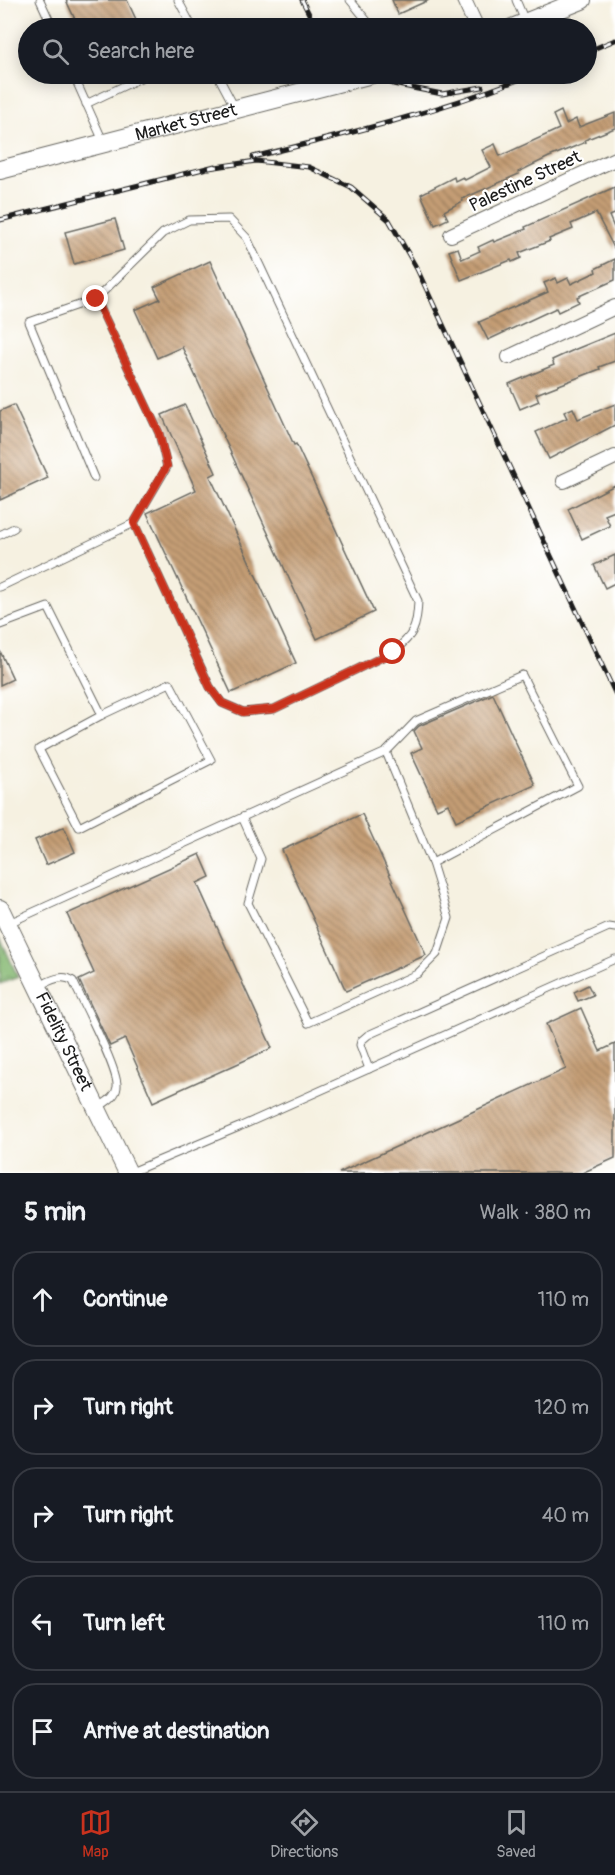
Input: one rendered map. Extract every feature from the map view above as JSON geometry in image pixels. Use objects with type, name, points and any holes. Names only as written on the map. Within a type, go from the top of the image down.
[{"type":"main road","points":[[538,18],[582,0]]},
{"type":"main road","name":"Market Street","points":[[0,170],[334,84]]},
{"type":"main road","name":"Fidelity Street","points":[[4,916],[128,1173]]},
{"type":"street","points":[[464,0],[472,18]]},
{"type":"street","name":"Palestine Street","points":[[451,235],[615,159]]},
{"type":"street","points":[[509,357],[615,307]]},
{"type":"street","points":[[564,481],[615,457]]},
{"type":"lane","points":[[40,0],[48,18]]},
{"type":"lane","points":[[178,0],[188,18]]},
{"type":"lane","points":[[350,0],[365,18]]},
{"type":"lane","points":[[516,0],[518,18]]},
{"type":"lane","points":[[77,84],[104,144]]},
{"type":"lane","points":[[86,104],[128,84]]},
{"type":"lane","points":[[222,84],[236,110]]},
{"type":"lane","points":[[94,478],[29,322],[96,299],[163,233],[189,220],[229,219],[247,238],[418,601],[417,622],[407,640],[393,652],[274,709],[243,712],[222,703],[210,687],[134,523]]},
{"type":"lane","points":[[0,587],[134,523],[167,466],[159,433],[96,299]]},
{"type":"lane","points":[[0,535],[14,528]]},
{"type":"lane","points":[[0,625],[48,607],[102,715]]},
{"type":"lane","points":[[4,916],[242,817],[386,752],[416,721],[522,675],[578,786],[432,863]]},
{"type":"lane","points":[[170,683],[211,760],[79,827],[39,749],[102,715],[170,683]]},
{"type":"lane","points":[[242,817],[261,859],[248,903],[308,1023],[417,974],[437,954],[449,918],[432,863],[386,752]]},
{"type":"lane","points":[[369,1069],[360,1045],[368,1035],[609,927],[615,928]]},
{"type":"lane","points":[[128,1173],[239,1128],[615,959]]},
{"type":"lane","points":[[38,987],[60,977],[73,981],[117,1080],[114,1097],[97,1109]]},
{"type":"green space","points":[[0,937],[18,977],[0,984]]},
{"type":"building","points":[[66,0],[127,0],[135,18],[74,18]]},
{"type":"building","points":[[392,0],[429,0],[398,14]]},
{"type":"building","points":[[561,111],[566,124],[576,119],[579,127],[615,113],[615,128],[462,199],[463,201],[444,211],[448,219],[435,225],[421,194],[454,177],[455,181],[463,177],[465,180],[491,167],[482,150],[495,144],[500,156],[559,129],[553,115]]},
{"type":"building","points":[[615,187],[615,214],[609,216],[615,230],[615,250],[596,213],[571,224],[573,229],[549,239],[550,241],[519,253],[521,258],[461,280],[449,251],[458,248],[462,259],[480,251],[478,247],[526,229],[525,227]]},
{"type":"building","points":[[115,219],[124,250],[74,264],[65,232]]},
{"type":"building","points":[[615,259],[615,280],[577,297],[579,302],[558,312],[556,308],[488,340],[479,322],[548,292],[544,283],[556,278],[558,283],[568,278],[571,284],[596,272],[595,269]]},
{"type":"building","points":[[210,261],[374,612],[317,639],[182,347],[157,358],[135,310],[160,299],[154,287]]},
{"type":"building","points":[[615,333],[615,361],[536,394],[539,401],[520,409],[509,384],[554,365],[552,360]]},
{"type":"building","points":[[615,404],[615,425],[549,459],[536,432],[567,418],[564,412],[573,408],[578,419]]},
{"type":"building","points":[[14,405],[48,478],[0,500],[0,411]]},
{"type":"building","points":[[185,405],[216,473],[210,476],[296,663],[231,693],[147,513],[196,490],[162,415]]},
{"type":"building","points":[[615,485],[615,511],[605,515],[610,526],[582,539],[568,509]]},
{"type":"building","points":[[615,555],[615,583],[605,588],[594,565]]},
{"type":"building","points":[[0,651],[13,679],[0,685]]},
{"type":"building","points":[[493,694],[535,785],[456,821],[448,804],[437,809],[411,753],[422,748],[414,731],[419,726]]},
{"type":"building","points":[[362,814],[426,955],[346,991],[282,850]]},
{"type":"building","points":[[64,827],[75,852],[46,865],[35,840]]},
{"type":"building","points":[[200,854],[210,877],[197,883],[272,1048],[153,1102],[125,1039],[110,1046],[79,980],[94,973],[67,914]]},
{"type":"building","points":[[588,985],[593,995],[578,1001],[574,992]]},
{"type":"building","points":[[581,1008],[600,1051],[615,1044],[615,1158],[582,1173],[339,1173],[566,1069],[546,1024]]},
{"type":"railway","points":[[302,0],[311,18]]},
{"type":"railway","points":[[597,47],[615,40]]},
{"type":"railway","points":[[393,84],[442,94],[482,87]]},
{"type":"railway","points":[[253,157],[429,110],[507,84]]},
{"type":"railway","points":[[209,168],[256,161],[309,167],[351,187],[389,220],[417,269],[615,693]]},
{"type":"railway","points":[[0,220],[215,166]]},
{"type":"route","points":[[96,299],[159,433],[167,466],[134,523],[210,687],[222,703],[243,712],[274,709],[393,652]]}]
